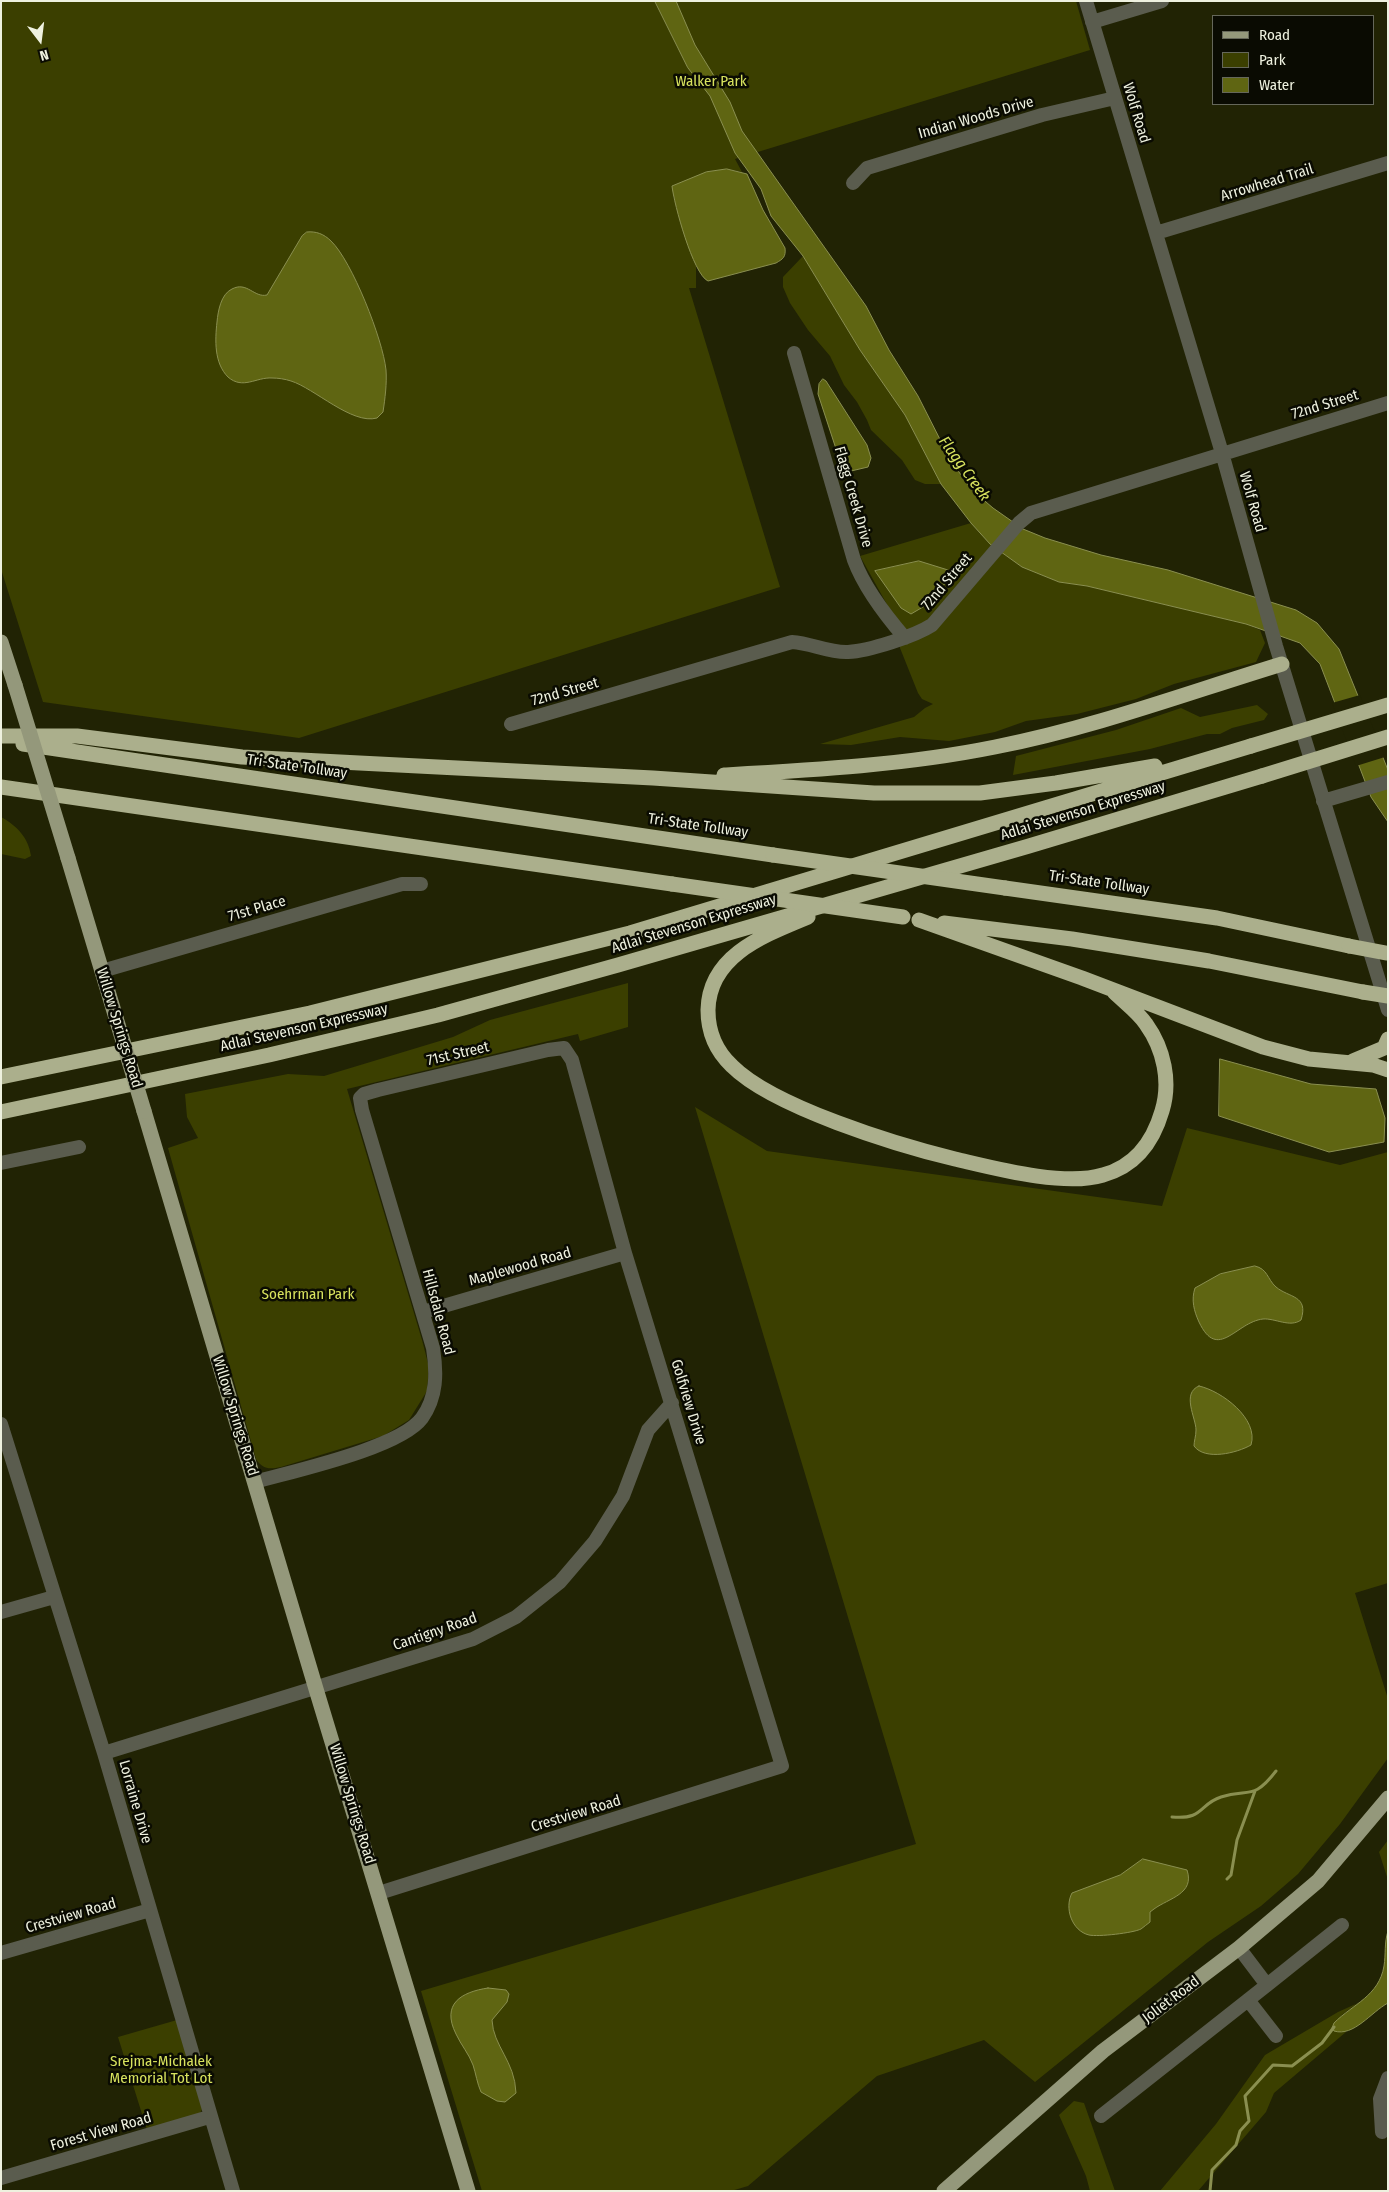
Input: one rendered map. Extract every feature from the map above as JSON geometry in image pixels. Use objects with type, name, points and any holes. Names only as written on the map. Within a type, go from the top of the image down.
[{"type":"highway","points":[[653,778],[870,765],[994,748],[1105,721],[1282,664]]},
{"type":"highway","name":"Adlai Stevenson Expressway","points":[[1,1077],[310,1013],[630,933],[1388,705]]},
{"type":"highway","points":[[1,736],[77,736],[242,757],[653,778],[874,793],[980,793],[1056,783],[1223,754]]},
{"type":"highway","name":"Adlai Stevenson Expressway","points":[[1,1112],[269,1055],[438,1015],[618,965],[1262,776],[1388,737]]},
{"type":"highway","name":"Tri-State Tollway","points":[[1,741],[1217,918],[1387,953]]},
{"type":"highway","points":[[1,787],[919,920],[1072,939],[1209,961],[1388,996]]},
{"type":"highway","points":[[881,888],[766,934],[736,954],[718,974],[708,1004],[711,1033],[724,1058],[744,1077],[816,1112],[872,1134],[933,1153],[982,1165],[1062,1178],[1101,1176],[1130,1164],[1144,1150],[1157,1129],[1168,1093],[1164,1059],[1146,1024],[1114,992]]},
{"type":"highway","points":[[919,920],[1082,978],[1114,992],[1263,1048],[1309,1059],[1373,1065],[1388,1070]]},
{"type":"highway","points":[[1350,1063],[1384,1048],[1388,1039]]},
{"type":"main road","name":"Willow Springs Road","points":[[1,642],[68,858],[468,2191]]},
{"type":"main road","name":"Joliet Road","points":[[944,2191],[1103,2051],[1239,1948],[1318,1881],[1388,1798]]},
{"type":"street","name":"Wolf Road","points":[[1086,1],[1222,454],[1276,646],[1388,1010]]},
{"type":"street","points":[[1092,22],[1162,1]]},
{"type":"street","name":"Indian Woods Drive","points":[[853,183],[868,168],[1042,115],[1115,98]]},
{"type":"street","name":"Arrowhead Trail","points":[[1156,233],[1388,163]]},
{"type":"street","name":"Flagg Creek Drive","points":[[794,352],[859,573],[884,614],[905,638]]},
{"type":"street","name":"72nd Street","points":[[511,724],[792,642],[848,652],[917,634],[932,625],[1019,523],[1031,513],[1388,403]]},
{"type":"street","points":[[1323,801],[1388,782]]},
{"type":"street","name":"71st Place","points":[[102,971],[402,884],[421,884]]},
{"type":"street","name":"71st Street","points":[[360,1098],[364,1094],[378,1090],[548,1050],[564,1048]]},
{"type":"street","name":"Golfview Drive","points":[[564,1048],[572,1060],[625,1253],[782,1766]]},
{"type":"street","name":"Hillsdale Road","points":[[255,1482],[388,1442],[405,1434],[421,1419],[429,1407],[436,1382],[433,1348],[360,1098]]},
{"type":"street","points":[[1,1163],[79,1147]]},
{"type":"street","name":"Maplewood Road","points":[[423,1312],[625,1253]]},
{"type":"street","name":"Cantigny Road","points":[[104,1754],[474,1638],[516,1617],[560,1582],[595,1541],[623,1496],[648,1430],[672,1403]]},
{"type":"street","name":"Lorraine Drive","points":[[1,1424],[104,1754],[209,2117],[233,2191]]},
{"type":"street","points":[[1,1612],[54,1597]]},
{"type":"street","name":"Crestview Road","points":[[379,1893],[782,1766]]},
{"type":"street","name":"Crestview Road","points":[[1,1953],[150,1910]]},
{"type":"street","points":[[1101,2116],[1342,1925]]},
{"type":"street","points":[[1239,1948],[1267,1985]]},
{"type":"street","points":[[1248,2000],[1276,2036]]},
{"type":"street","points":[[1382,2132],[1380,2099],[1388,2078]]},
{"type":"street","name":"Forest View Road","points":[[1,2178],[209,2117]]},
{"type":"green space","name":"Walker Park","points":[[1,1],[1076,1],[1090,50],[735,159],[742,172],[727,169],[673,196],[696,265],[696,288],[689,288],[780,587],[299,738],[43,702],[1,569]]},
{"type":"green space","points":[[803,256],[860,350],[905,415],[941,484],[925,484],[915,480],[902,460],[871,430],[857,402],[844,385],[830,356],[808,330],[790,303],[783,287],[783,277]]},
{"type":"green space","points":[[971,523],[990,544],[1022,567],[1059,582],[1087,586],[1246,624],[1260,630],[1265,643],[1256,662],[1174,684],[1136,699],[1077,714],[1026,721],[995,732],[949,741],[900,737],[851,745],[820,744],[914,717],[933,704],[922,699],[918,693],[900,648],[894,617],[860,556]]},
{"type":"green space","points":[[1257,705],[1268,714],[1264,720],[1232,728],[1220,734],[1207,734],[1150,749],[1013,775],[1016,756],[1116,730],[1181,708],[1200,717]]},
{"type":"green space","points":[[1,817],[12,824],[25,838],[31,856],[25,859],[1,854]]},
{"type":"green space","name":"Soehrman Park","points":[[628,983],[628,1027],[580,1041],[578,1034],[347,1089],[422,1340],[429,1367],[427,1391],[409,1420],[383,1436],[281,1467],[270,1468],[261,1465],[256,1459],[168,1148],[198,1138],[187,1117],[185,1094],[288,1074],[324,1076],[453,1037],[490,1020]]},
{"type":"green space","points":[[695,1107],[767,1151],[1162,1206],[1187,1128],[1340,1165],[1388,1152],[1388,1583],[1355,1593],[1388,1699],[1388,1758],[1340,1824],[1298,1874],[1261,1906],[1208,1942],[1035,2082],[984,2040],[877,2076],[748,2186],[731,2191],[482,2191],[421,1991],[916,1844]]},
{"type":"green space","points":[[1388,1840],[1388,1880],[1379,1852]]},
{"type":"green space","points":[[1358,2003],[1342,2015],[1338,2032],[1346,2032],[1274,2093],[1266,2112],[1198,2191],[1160,2191],[1216,2124],[1265,2055],[1338,2012]]},
{"type":"green space","name":"Srejma-Michalek Memorial Tot Lot","points":[[177,2020],[203,2108],[200,2113],[147,2130],[118,2037]]},
{"type":"green space","points":[[1074,2101],[1084,2103],[1115,2191],[1090,2191],[1086,2176],[1059,2115]]},
{"type":"water","points":[[655,1],[676,1],[695,45],[730,102],[742,131],[866,306],[889,350],[918,396],[951,461],[972,490],[993,508],[1023,529],[1045,538],[1101,555],[1168,570],[1296,610],[1317,623],[1339,649],[1388,770],[1388,822],[1371,797],[1320,664],[1300,643],[1246,624],[1087,586],[1059,582],[1022,567],[990,544],[971,523],[941,484],[905,415],[860,350],[803,256],[771,216],[761,189],[735,153],[710,96],[688,68]]},
{"type":"water","points":[[727,169],[747,174],[763,210],[785,248],[785,254],[776,263],[708,281],[702,276],[691,253],[680,222],[672,186],[706,172]]},
{"type":"water","points":[[307,232],[320,233],[326,236],[339,251],[357,283],[373,321],[386,370],[383,412],[377,418],[367,419],[356,416],[289,380],[266,378],[244,383],[234,381],[228,377],[220,365],[216,351],[216,329],[219,308],[225,295],[232,289],[242,287],[258,294],[267,295],[302,236]]},
{"type":"water","points":[[823,379],[867,445],[871,458],[868,467],[851,471],[840,461],[818,394],[819,384]]},
{"type":"water","points":[[919,561],[948,570],[951,576],[928,604],[911,614],[901,608],[875,571]]},
{"type":"water","points":[[1220,1059],[1311,1084],[1376,1089],[1385,1118],[1384,1142],[1329,1152],[1219,1116]]},
{"type":"water","points":[[1255,1266],[1263,1269],[1273,1284],[1281,1291],[1300,1301],[1303,1312],[1301,1320],[1287,1323],[1263,1319],[1244,1326],[1228,1337],[1213,1339],[1206,1333],[1196,1314],[1193,1301],[1195,1288],[1220,1274]]},
{"type":"water","points":[[1199,1386],[1218,1394],[1237,1408],[1249,1426],[1252,1435],[1251,1445],[1238,1451],[1221,1454],[1199,1451],[1194,1446],[1196,1430],[1190,1400],[1194,1389]]},
{"type":"water","points":[[1143,1859],[1187,1870],[1187,1885],[1184,1890],[1150,1912],[1150,1922],[1141,1929],[1107,1935],[1089,1935],[1078,1929],[1069,1912],[1072,1893],[1120,1875]]},
{"type":"water","points":[[1388,1931],[1388,2003],[1355,2027],[1341,2032],[1334,2031],[1332,2028],[1334,2023],[1364,1999],[1377,1985],[1384,1966]]},
{"type":"water","points":[[488,1988],[506,1990],[509,1994],[507,2002],[492,2020],[496,2038],[515,2082],[516,2093],[505,2102],[497,2101],[481,2092],[473,2065],[452,2024],[452,2007],[456,2001],[462,1996]]},
{"type":"pier","points":[[1360,695],[1385,757],[1356,766],[1332,703]]},
{"type":"waterway","points":[[1172,1817],[1190,1816],[1221,1797],[1256,1790],[1276,1771]]},
{"type":"waterway","points":[[1227,1879],[1231,1875],[1237,1840],[1255,1791]]},
{"type":"waterway","points":[[1210,2191],[1212,2170],[1236,2145],[1240,2131],[1249,2121],[1245,2096],[1273,2065],[1292,2066],[1322,2043],[1334,2027]]},
{"type":"water label","name":"Flagg Creek","points":[[964,469]]}]
